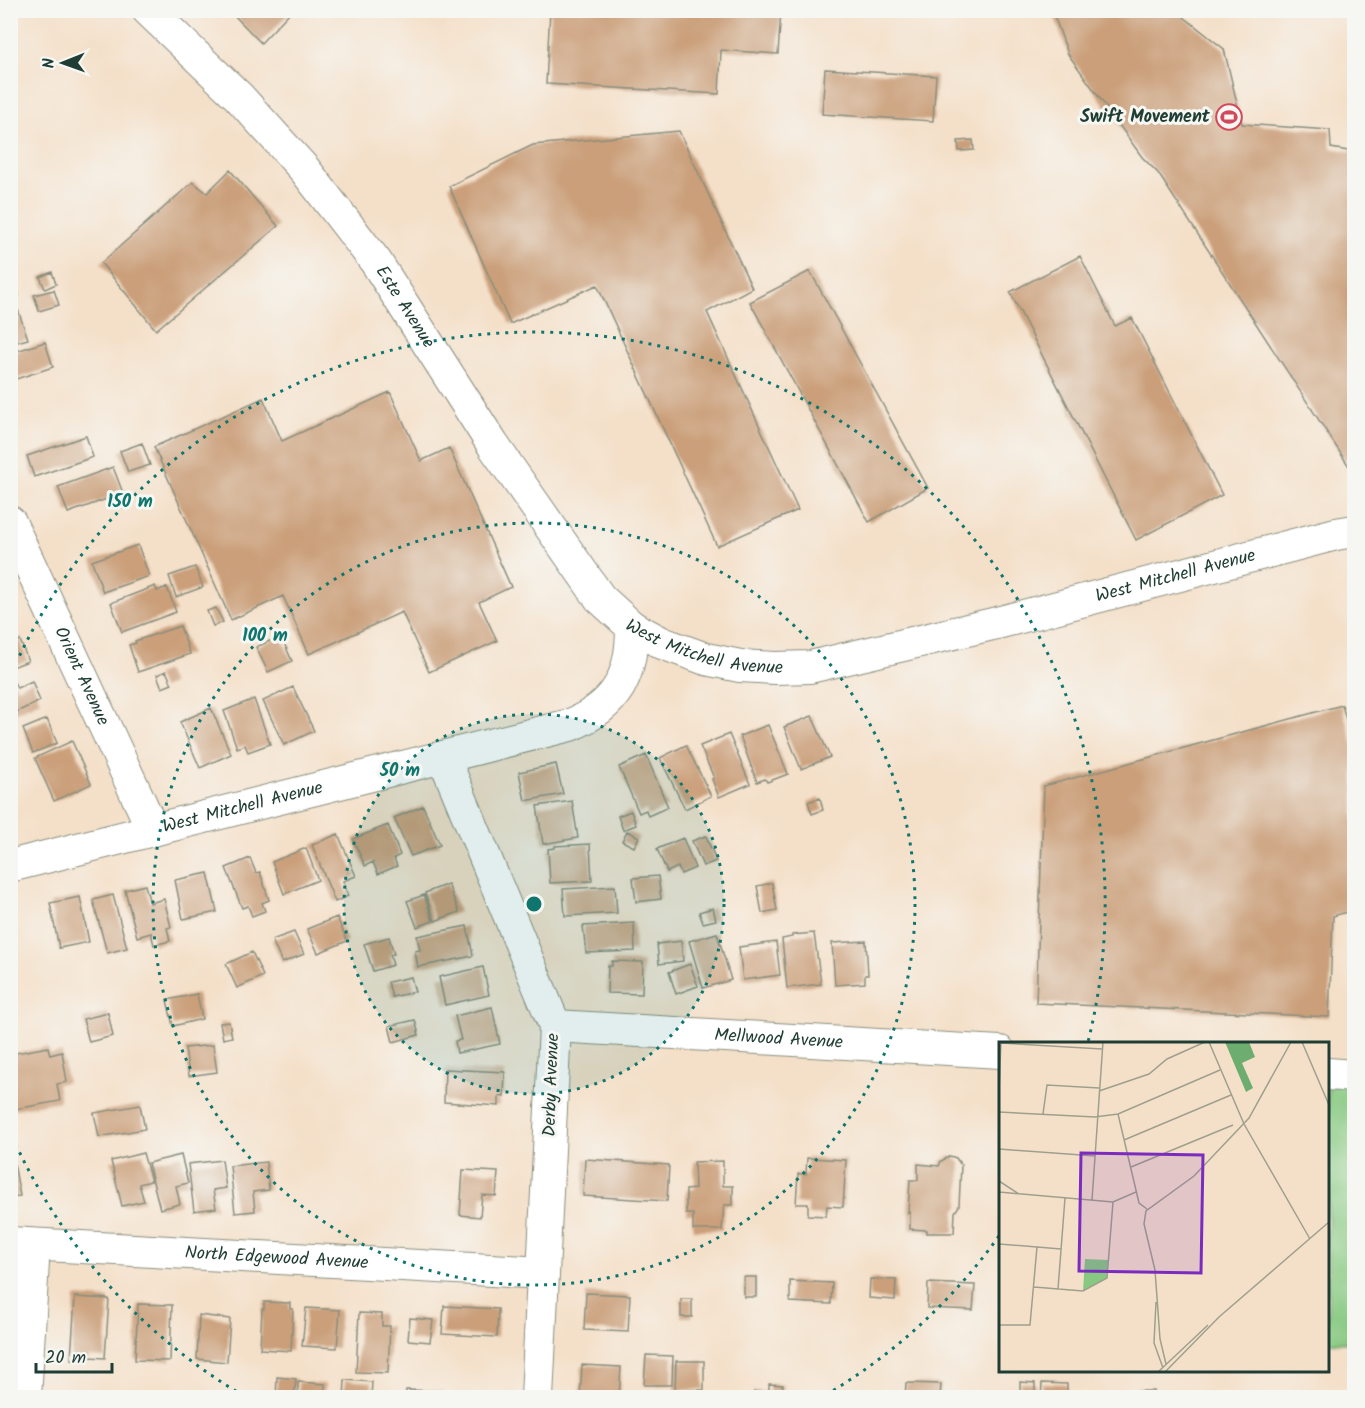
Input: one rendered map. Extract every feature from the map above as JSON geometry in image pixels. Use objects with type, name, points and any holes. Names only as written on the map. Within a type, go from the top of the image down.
[{"type":"street","name":"Este Avenue","points":[[148,10],[239,97],[305,170],[376,262],[493,445],[600,598],[632,627]]},
{"type":"street","name":"Orient Avenue","points":[[10,522],[153,830]]},
{"type":"street","name":"West Mitchell Avenue","points":[[10,866],[570,725],[603,707],[611,698],[624,676],[632,652],[632,627],[662,643],[706,659],[752,667],[810,666],[997,623],[1354,531]]},
{"type":"street","name":"Derby Avenue","points":[[444,758],[555,1026],[537,1398]]},
{"type":"street","name":"Mellwood Avenue","points":[[555,1026],[999,1052]]},
{"type":"street","points":[[1329,1074],[1354,1076]]},
{"type":"street","name":"North Edgewood Avenue","points":[[22,1244],[543,1273]]},
{"type":"street","points":[[22,1244],[25,1398]]},
{"type":"green space","points":[[1329,1074],[1354,1076],[1354,1343],[1329,1342]]},
{"type":"building","points":[[229,10],[292,10],[261,43]]},
{"type":"building","points":[[550,10],[781,10],[778,54],[721,50],[719,94],[546,84]]},
{"type":"building","points":[[1052,10],[1175,10],[1224,49],[1242,124],[1330,130],[1331,148],[1354,152],[1354,474],[1158,173],[1142,157],[1068,54]]},
{"type":"building","points":[[825,69],[936,76],[933,121],[822,114]]},
{"type":"building","points":[[679,131],[752,288],[707,312],[798,510],[717,546],[597,285],[510,324],[449,186],[533,145]]},
{"type":"building","points":[[973,140],[974,150],[959,151],[958,141]]},
{"type":"building","points":[[230,170],[278,226],[156,330],[101,263],[193,182],[207,193]]},
{"type":"building","points":[[1080,256],[1115,326],[1132,318],[1222,495],[1136,540],[1010,292]]},
{"type":"building","points":[[10,271],[19,295],[10,298]]},
{"type":"building","points":[[810,271],[928,488],[869,522],[750,302]]},
{"type":"building","points":[[52,272],[56,284],[45,289],[40,277]]},
{"type":"building","points":[[54,290],[59,305],[39,311],[34,295]]},
{"type":"building","points":[[18,310],[28,339],[10,344],[10,313]]},
{"type":"building","points":[[45,342],[53,367],[10,381],[10,353]]},
{"type":"building","points":[[390,392],[421,461],[449,448],[511,587],[479,602],[497,641],[429,672],[402,612],[309,654],[283,596],[231,620],[154,447],[263,398],[282,441]]},
{"type":"building","points":[[86,436],[93,457],[34,477],[27,456]]},
{"type":"building","points":[[142,443],[150,465],[128,472],[120,451]]},
{"type":"building","points":[[113,467],[123,493],[68,513],[58,487]]},
{"type":"building","points":[[138,545],[149,576],[103,592],[92,561]]},
{"type":"building","points":[[195,567],[203,587],[176,597],[169,576]]},
{"type":"building","points":[[155,586],[157,591],[167,587],[176,612],[122,632],[111,603]]},
{"type":"building","points":[[216,608],[223,622],[213,626],[207,611]]},
{"type":"building","points":[[180,626],[190,654],[138,672],[129,645]]},
{"type":"building","points":[[281,636],[292,661],[268,672],[256,647]]},
{"type":"building","points":[[20,640],[28,661],[10,668],[10,644]]},
{"type":"building","points":[[166,671],[172,684],[162,688],[157,675]]},
{"type":"building","points":[[10,674],[17,688],[32,681],[40,701],[10,715]]},
{"type":"building","points":[[293,687],[314,731],[284,745],[263,701]]},
{"type":"building","points":[[254,699],[270,744],[248,752],[245,745],[237,748],[224,711]]},
{"type":"building","points":[[1342,705],[1354,748],[1354,910],[1333,916],[1329,1017],[1036,1003],[1044,786]]},
{"type":"building","points":[[211,708],[231,754],[200,768],[180,722]]},
{"type":"building","points":[[812,716],[830,757],[801,769],[784,727]]},
{"type":"building","points":[[47,719],[57,743],[33,753],[23,729]]},
{"type":"building","points":[[768,725],[788,774],[767,782],[765,779],[757,782],[740,736]]},
{"type":"building","points":[[729,734],[750,784],[719,797],[712,779],[714,778],[700,746]]},
{"type":"building","points":[[72,741],[91,784],[54,801],[35,758]]},
{"type":"building","points":[[686,745],[711,796],[685,809],[660,758]]},
{"type":"building","points":[[646,755],[668,807],[648,816],[646,810],[639,813],[619,767]]},
{"type":"building","points":[[556,764],[563,794],[525,801],[519,772]]},
{"type":"building","points":[[820,798],[823,810],[812,814],[808,802]]},
{"type":"building","points":[[572,801],[578,838],[543,844],[537,806]]},
{"type":"building","points":[[423,806],[440,845],[411,856],[394,818]]},
{"type":"building","points":[[631,811],[636,825],[623,830],[618,816]]},
{"type":"building","points":[[388,825],[400,855],[394,858],[397,866],[378,874],[373,862],[365,866],[353,839]]},
{"type":"building","points":[[627,831],[639,837],[634,847],[622,841]]},
{"type":"building","points":[[338,834],[356,876],[343,881],[348,896],[335,902],[312,845]]},
{"type":"building","points":[[706,836],[716,861],[703,866],[692,841]]},
{"type":"building","points":[[683,838],[695,868],[681,874],[678,867],[667,872],[657,849]]},
{"type":"building","points":[[590,844],[592,881],[550,883],[548,849],[555,848],[555,846]]},
{"type":"building","points":[[306,848],[318,880],[284,894],[272,862]]},
{"type":"building","points":[[250,858],[256,873],[260,872],[269,900],[262,903],[265,911],[252,916],[248,906],[242,908],[226,868]]},
{"type":"building","points":[[208,873],[217,912],[183,919],[175,880]]},
{"type":"building","points":[[658,876],[661,899],[636,902],[633,878]]},
{"type":"building","points":[[772,883],[777,910],[762,913],[757,886]]},
{"type":"building","points":[[448,884],[459,912],[435,921],[425,893]]},
{"type":"building","points":[[145,885],[150,903],[164,899],[171,927],[167,928],[170,941],[154,945],[151,933],[137,937],[125,890]]},
{"type":"building","points":[[615,886],[617,913],[565,916],[563,889]]},
{"type":"building","points":[[113,895],[127,948],[107,953],[93,900]]},
{"type":"building","points":[[424,895],[433,921],[417,927],[407,901]]},
{"type":"building","points":[[80,897],[89,942],[59,948],[50,903]]},
{"type":"building","points":[[713,908],[716,920],[703,923],[699,912]]},
{"type":"building","points":[[337,917],[347,941],[318,953],[307,929]]},
{"type":"building","points":[[634,923],[635,951],[586,953],[583,926]]},
{"type":"building","points":[[467,926],[473,956],[418,967],[415,951],[420,950],[417,936]]},
{"type":"building","points":[[294,932],[304,954],[282,963],[272,940]]},
{"type":"building","points":[[717,933],[731,980],[703,988],[689,941]]},
{"type":"building","points":[[814,933],[821,984],[787,988],[782,939],[792,937],[792,935]]},
{"type":"building","points":[[389,937],[394,954],[390,955],[393,965],[373,971],[364,944]]},
{"type":"building","points":[[681,941],[683,961],[659,964],[657,944]]},
{"type":"building","points":[[866,941],[868,975],[865,975],[865,983],[835,985],[832,943]]},
{"type":"building","points":[[776,942],[780,975],[743,980],[739,947]]},
{"type":"building","points":[[252,952],[263,976],[237,988],[226,964]]},
{"type":"building","points":[[612,961],[643,962],[642,994],[607,993],[608,966],[612,966]]},
{"type":"building","points":[[690,964],[698,986],[676,994],[669,972]]},
{"type":"building","points":[[483,967],[489,995],[445,1005],[439,977]]},
{"type":"building","points":[[411,977],[415,992],[392,997],[388,982]]},
{"type":"building","points":[[197,994],[202,1019],[173,1026],[167,1000]]},
{"type":"building","points":[[492,1007],[500,1044],[457,1053],[455,1041],[461,1040],[455,1016]]},
{"type":"building","points":[[108,1013],[113,1036],[89,1042],[83,1019]]},
{"type":"building","points":[[415,1020],[419,1035],[393,1042],[389,1026]]},
{"type":"building","points":[[229,1022],[232,1037],[223,1039],[220,1023]]},
{"type":"building","points":[[213,1045],[217,1072],[189,1076],[185,1048]]},
{"type":"building","points":[[48,1047],[50,1055],[62,1052],[67,1082],[57,1084],[60,1101],[10,1110],[10,1054]]},
{"type":"building","points":[[445,1069],[505,1072],[504,1097],[499,1096],[499,1106],[444,1102]]},
{"type":"building","points":[[140,1105],[145,1129],[99,1137],[94,1113]]},
{"type":"building","points":[[12,1152],[20,1196],[10,1198],[10,1153]]},
{"type":"building","points":[[143,1153],[151,1181],[139,1184],[144,1201],[122,1206],[111,1161]]},
{"type":"building","points":[[181,1155],[188,1183],[176,1186],[180,1204],[160,1209],[148,1163]]},
{"type":"building","points":[[950,1156],[956,1158],[961,1165],[959,1206],[955,1212],[954,1233],[927,1233],[927,1230],[910,1229],[910,1212],[908,1213],[910,1180],[918,1180],[918,1164],[939,1166],[941,1161]]},
{"type":"building","points":[[807,1158],[846,1160],[843,1207],[827,1206],[826,1216],[808,1215],[808,1204],[796,1204],[798,1174],[806,1174]]},
{"type":"building","points":[[585,1159],[669,1165],[667,1201],[583,1196]]},
{"type":"building","points":[[222,1160],[226,1188],[213,1190],[216,1208],[194,1211],[188,1164]]},
{"type":"building","points":[[723,1161],[723,1186],[733,1186],[733,1205],[724,1205],[722,1230],[693,1230],[693,1214],[686,1214],[686,1190],[695,1189],[694,1162]]},
{"type":"building","points":[[266,1162],[269,1190],[253,1192],[255,1211],[235,1213],[230,1166]]},
{"type":"building","points":[[463,1170],[498,1172],[496,1196],[482,1195],[480,1217],[460,1215]]},
{"type":"building","points":[[744,1277],[756,1277],[756,1297],[744,1297]]},
{"type":"building","points":[[870,1279],[896,1280],[895,1300],[869,1298]]},
{"type":"building","points":[[790,1281],[832,1283],[831,1304],[790,1302]]},
{"type":"building","points":[[928,1283],[975,1285],[973,1310],[927,1308]]},
{"type":"building","points":[[586,1293],[630,1295],[628,1332],[584,1330]]},
{"type":"building","points":[[75,1297],[109,1299],[105,1358],[71,1359]]},
{"type":"building","points":[[681,1299],[692,1299],[692,1317],[681,1317]]},
{"type":"building","points":[[264,1302],[290,1303],[290,1309],[293,1309],[291,1351],[260,1349]]},
{"type":"building","points":[[138,1304],[172,1305],[170,1361],[135,1360]]},
{"type":"building","points":[[444,1306],[498,1309],[497,1337],[442,1334]]},
{"type":"building","points":[[306,1308],[340,1310],[337,1348],[302,1346]]},
{"type":"building","points":[[359,1313],[382,1314],[382,1326],[390,1326],[388,1373],[356,1372]]},
{"type":"building","points":[[199,1315],[230,1319],[227,1362],[197,1359]]},
{"type":"building","points":[[410,1318],[433,1320],[430,1342],[408,1340]]},
{"type":"building","points":[[646,1355],[673,1356],[672,1385],[644,1385]]},
{"type":"building","points":[[676,1361],[704,1361],[704,1390],[675,1390]]},
{"type":"building","points":[[582,1365],[621,1367],[619,1398],[580,1398]]},
{"type":"building","points":[[277,1377],[296,1379],[294,1398],[276,1398]]},
{"type":"building","points":[[345,1380],[372,1382],[371,1398],[344,1398]]},
{"type":"building","points":[[298,1382],[325,1384],[324,1398],[298,1398]]},
{"type":"building","points":[[1020,1382],[1035,1383],[1035,1398],[1020,1398]]},
{"type":"building","points":[[906,1383],[941,1384],[940,1398],[905,1398]]},
{"type":"building","points":[[1042,1383],[1067,1384],[1067,1398],[1041,1398]]},
{"type":"building","points":[[769,1384],[783,1385],[783,1398],[769,1398]]},
{"type":"building","points":[[406,1390],[442,1391],[442,1395],[448,1395],[448,1398],[405,1398]]},
{"type":"building","points":[[1137,1391],[1154,1391],[1153,1398],[1137,1398]]},
{"type":"building","points":[[754,1392],[767,1392],[767,1398],[754,1398]]},
{"type":"building","points":[[1186,1393],[1211,1393],[1211,1398],[1186,1398]]},
{"type":"place","name":"Swift Movement","points":[[1229,117]]}]
